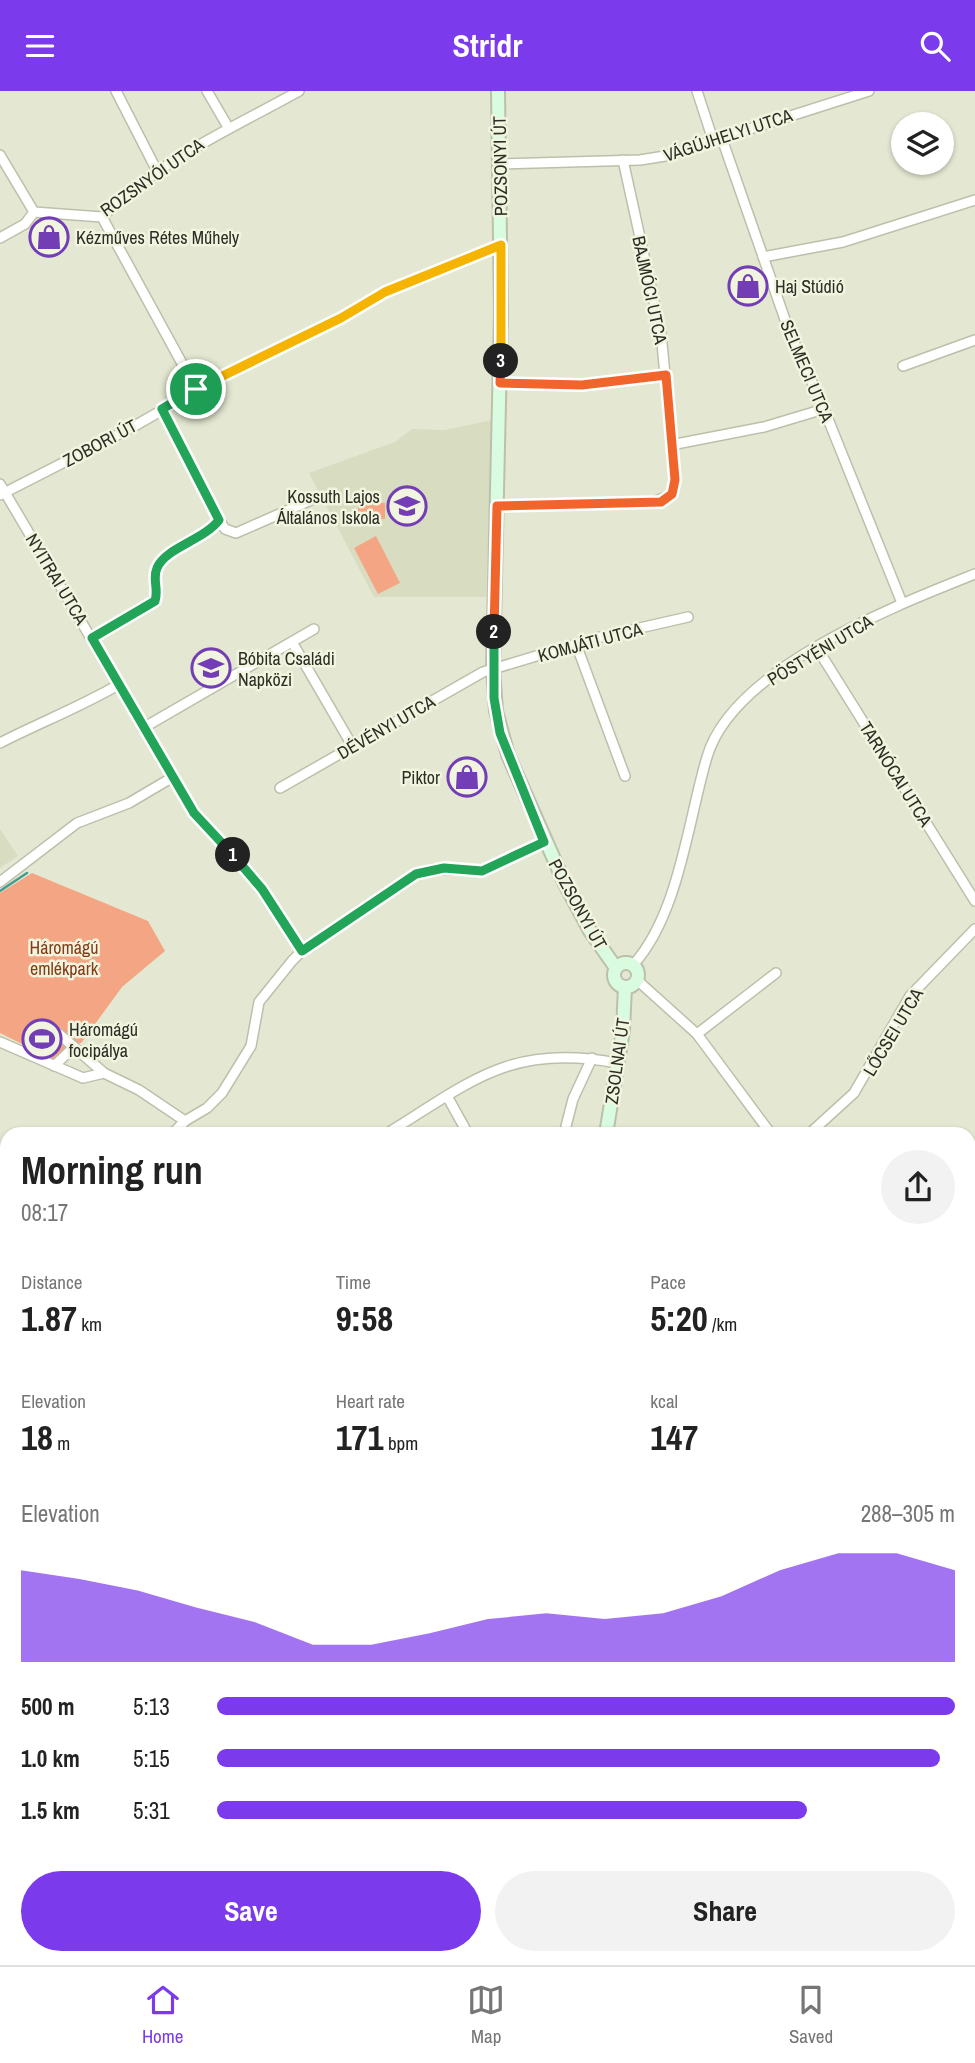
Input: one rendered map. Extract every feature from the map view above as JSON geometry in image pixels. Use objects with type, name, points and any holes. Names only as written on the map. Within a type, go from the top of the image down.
[{"type":"street","points":[[116,91],[157,171]]},
{"type":"street","points":[[207,91],[228,127]]},
{"type":"street","name":"ROZSNYÓI UTCA","points":[[34,212],[102,217],[157,171],[228,127],[299,91]]},
{"type":"street","name":"POZSONYI ÚT","points":[[498,91],[500,383],[493,668],[500,733],[544,842],[578,911],[617,968]]},
{"type":"street","name":"SELMECI UTCA","points":[[697,91],[763,257],[789,331],[824,409],[902,603]]},
{"type":"street","name":"VÁGÚJHELYI UTCA","points":[[500,164],[665,156],[869,91]]},
{"type":"street","points":[[0,155],[34,212],[25,224],[0,238]]},
{"type":"street","name":"BAJMÓCI UTCA","points":[[497,506],[661,502],[668,499],[674,487],[666,375],[659,322],[624,160]]},
{"type":"street","points":[[763,257],[843,242],[975,200]]},
{"type":"street","points":[[102,217],[196,389]]},
{"type":"street","name":"ZOBORI ÚT","points":[[2,490],[196,389],[341,318],[385,292],[501,245]]},
{"type":"street","points":[[903,366],[975,340]]},
{"type":"street","points":[[500,383],[582,385],[666,375]]},
{"type":"street","points":[[162,409],[225,529],[236,533],[318,497]]},
{"type":"street","points":[[671,445],[764,427],[824,409]]},
{"type":"street","name":"NYITRAI UTCA","points":[[2,490],[194,813],[254,878],[302,951]]},
{"type":"street","points":[[92,638],[155,601],[156,571],[162,559],[207,533],[219,520]]},
{"type":"street","name":"PÖSTYÉNI UTCA","points":[[633,965],[655,933],[686,849],[706,758],[717,731],[742,700],[817,647],[902,603],[975,574]]},
{"type":"street","name":"KOMJÁTI UTCA","points":[[493,668],[576,643],[688,617]]},
{"type":"street","points":[[143,728],[314,629]]},
{"type":"street","points":[[292,642],[353,747]]},
{"type":"street","points":[[576,643],[625,776]]},
{"type":"street","name":"TARNÓCAI UTCA","points":[[817,647],[975,901]]},
{"type":"street","name":"DÉVÉNYI UTCA","points":[[280,788],[475,675],[493,668]]},
{"type":"street","points":[[0,743],[43,721],[78,708],[118,685]]},
{"type":"street","points":[[0,882],[77,823],[129,803],[173,778]]},
{"type":"street","points":[[179,1127],[207,1108],[222,1093],[247,1055],[259,1002],[302,951],[416,874],[444,868],[482,871],[544,842]]},
{"type":"street","name":"LŐCSEI UTCA","points":[[817,1127],[854,1093],[910,996],[975,929]]},
{"type":"street","points":[[622,964],[633,965],[638,972],[637,980],[625,987],[616,982],[617,968],[622,964]]},
{"type":"street","points":[[697,1034],[776,973]]},
{"type":"street","points":[[637,980],[697,1034],[766,1127]]},
{"type":"street","name":"ZSOLNAI ÚT","points":[[607,1127],[625,987]]},
{"type":"street","points":[[59,1034],[104,1073],[139,1090],[185,1121]]},
{"type":"street","points":[[0,1042],[83,1078],[104,1073]]},
{"type":"street","points":[[54,1066],[74,1047]]},
{"type":"street","points":[[397,1127],[447,1096],[492,1072],[520,1061],[548,1057],[592,1058],[617,1063]]},
{"type":"street","points":[[566,1127],[573,1098],[592,1058]]},
{"type":"street","points":[[447,1096],[464,1127]]},
{"type":"shaded area","name":"Kossuth Lajos Általános Iskola","points":[[492,420],[486,597],[374,597],[309,473],[395,442],[412,429],[444,430]]},
{"type":"shaded area","points":[[0,829],[18,856],[0,868]]},
{"type":"green space","points":[[358,503],[385,503],[385,519],[358,518]]},
{"type":"green space","points":[[376,536],[400,583],[378,594],[354,548]]},
{"type":"green space","name":"Háromágú emlékpark","points":[[32,873],[148,921],[165,951],[122,987],[82,1042],[54,1060],[0,1033],[0,893]]},
{"type":"waterway","points":[[0,891],[27,873]]},
{"type":"place","name":"Kézműves Rétes Műhely","points":[[49,237]]},
{"type":"place","name":"Haj Stúdió","points":[[748,286]]},
{"type":"place","name":"Kossuth Lajos Általános Iskola","points":[[407,506]]},
{"type":"place","name":"Bóbita Családi Napközi","points":[[211,668]]},
{"type":"place","name":"Piktor","points":[[467,777]]},
{"type":"place","name":"Háromágú focipálya","points":[[42,1039]]},
{"type":"route","points":[[501,245],[500,383],[582,385],[666,375],[675,480],[668,499],[661,502],[497,506],[494,698],[500,733],[544,842],[511,860],[482,871],[444,868],[416,874],[302,951],[254,878],[194,813],[92,638],[155,601],[158,564],[207,533],[219,520],[162,409],[196,389],[341,318],[385,292],[501,245]]}]
